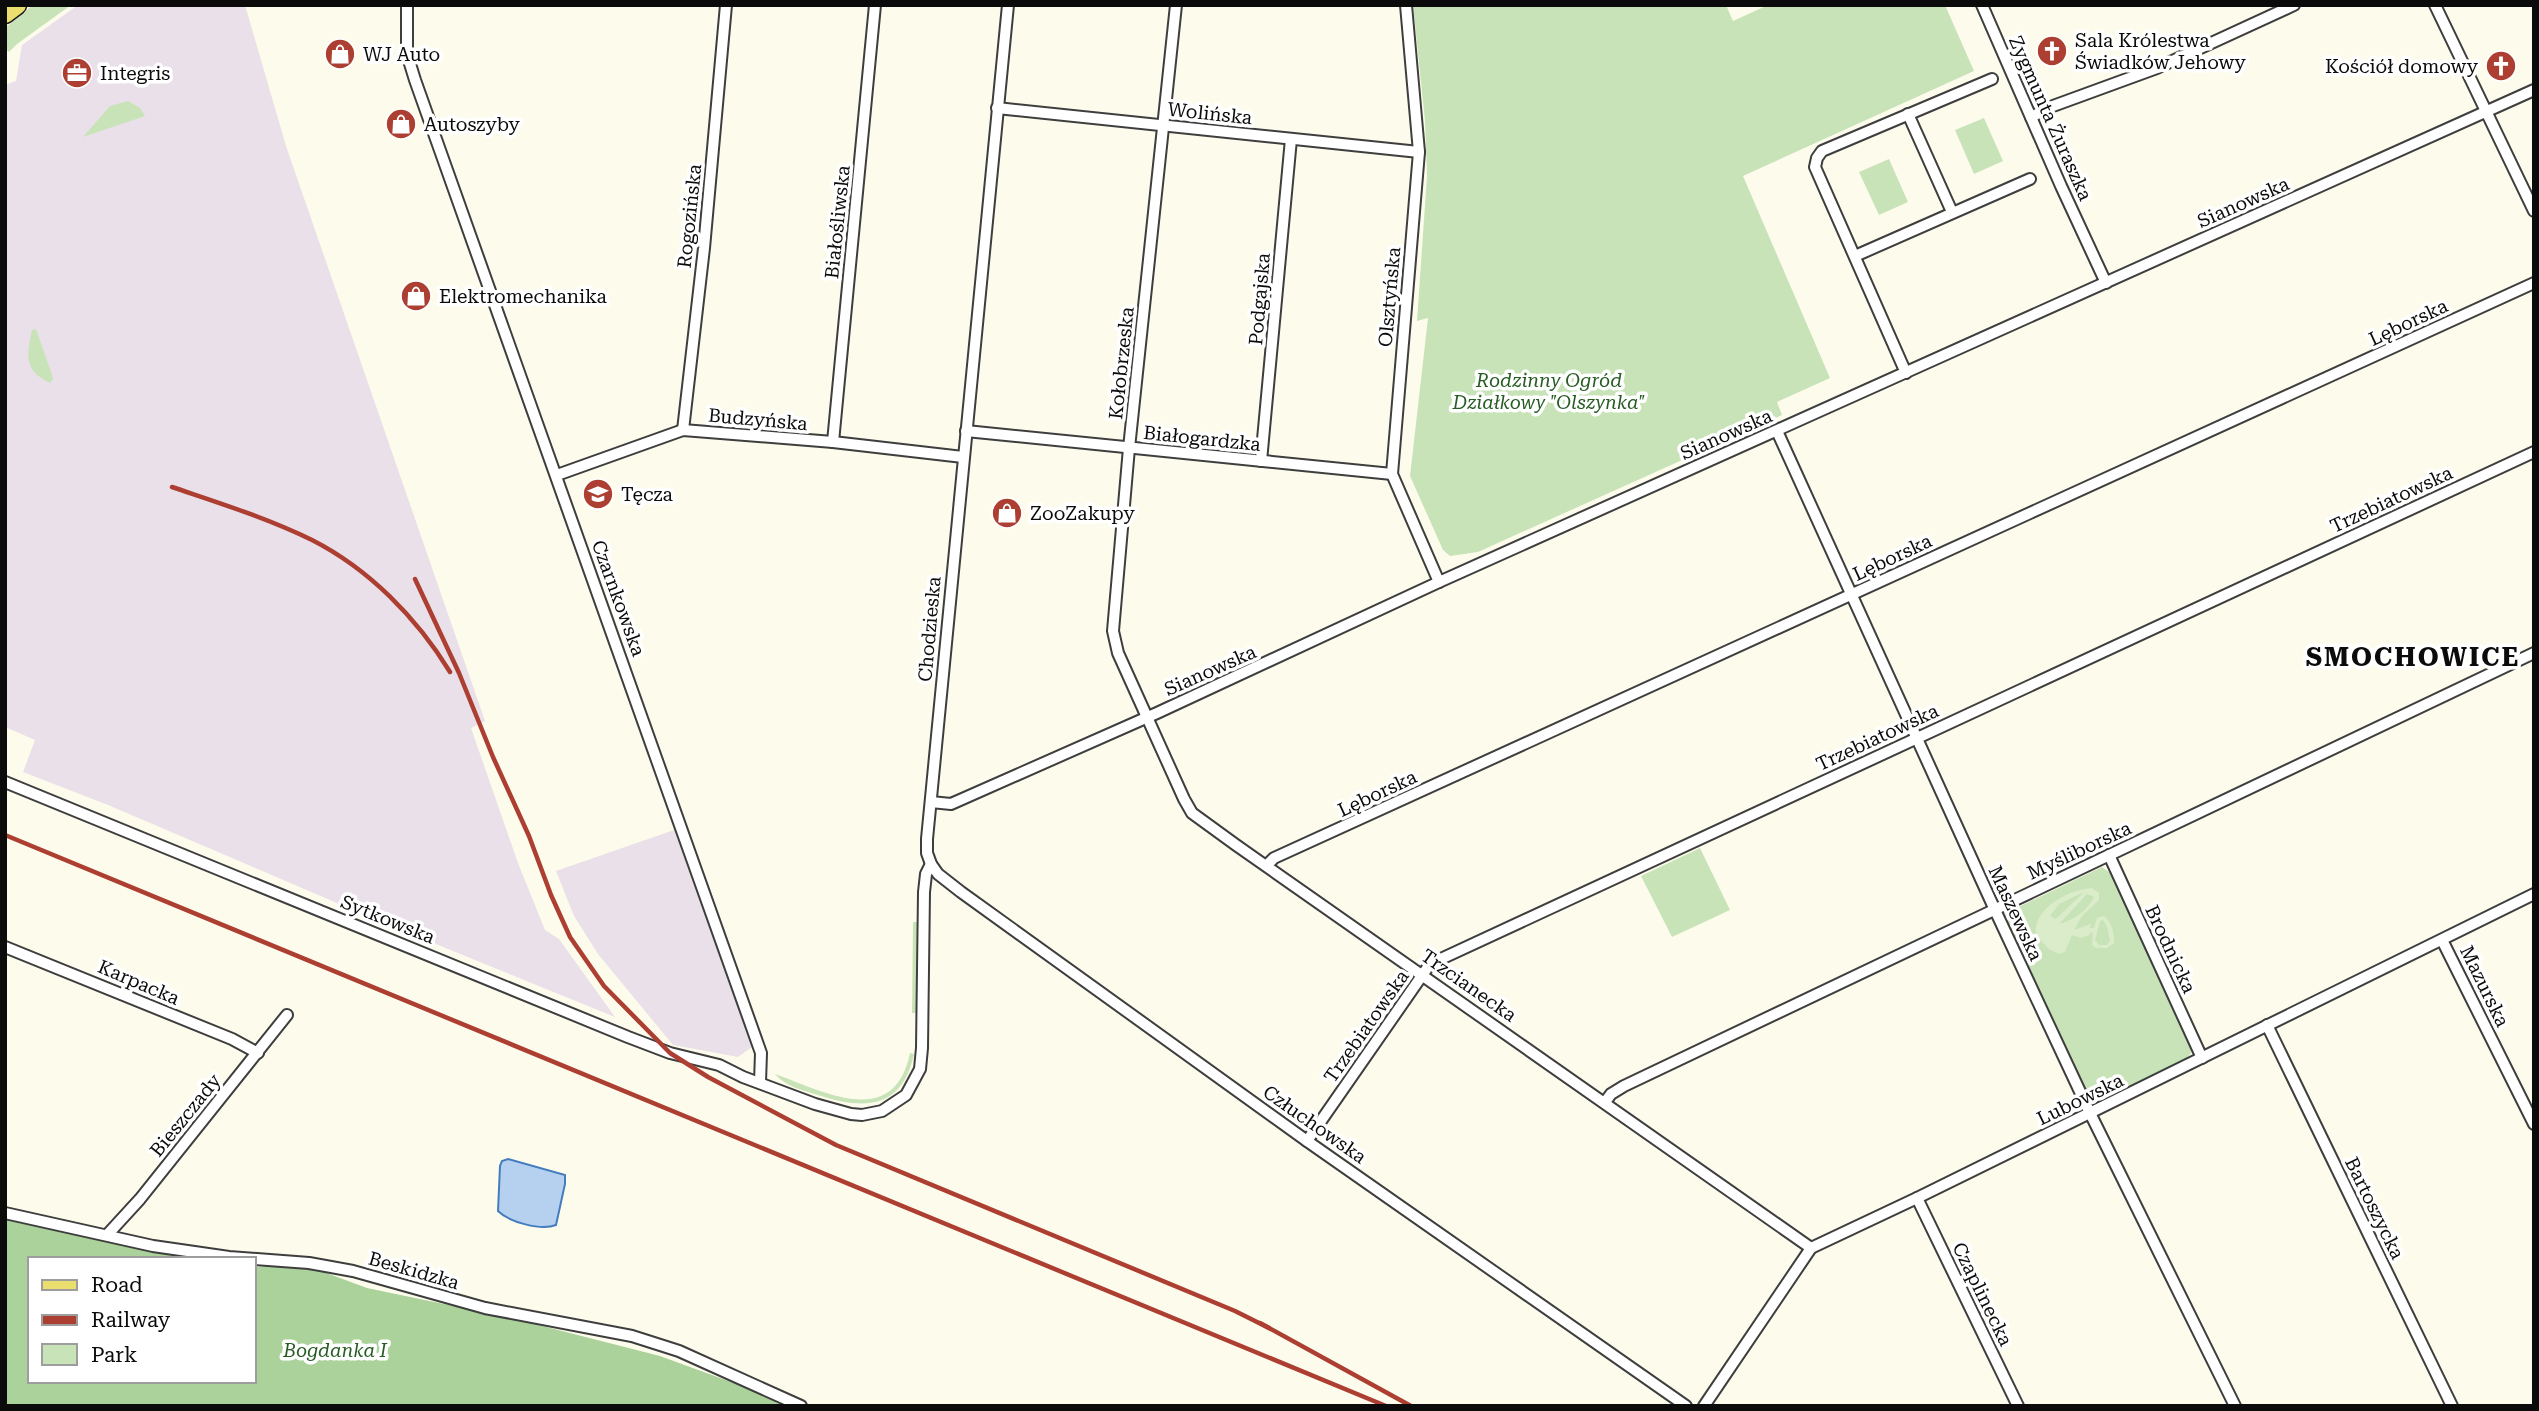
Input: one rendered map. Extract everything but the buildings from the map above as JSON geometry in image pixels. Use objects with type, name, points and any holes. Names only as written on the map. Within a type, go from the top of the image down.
[{"type":"main road","points":[[5,14],[17,5]]},
{"type":"street","name":"Czarnkowska","points":[[407,5],[407,54],[761,1053],[760,1082]]},
{"type":"street","name":"Rogozińska","points":[[683,430],[704,248],[726,5]]},
{"type":"street","name":"Białośliwska","points":[[832,442],[875,5]]},
{"type":"street","name":"Chodzieska","points":[[760,1082],[851,1114],[862,1115],[882,1111],[906,1095],[916,1079],[922,1060],[924,892],[926,874],[931,864],[927,853],[927,839],[1008,5]]},
{"type":"street","name":"Kołobrzeska","points":[[1148,717],[1114,640],[1129,448],[1176,5]]},
{"type":"street","name":"Olsztyńska","points":[[1406,5],[1419,152],[1392,474],[1440,582]]},
{"type":"street","name":"Zygmunta Żuraszka","points":[[1982,5],[2106,283]]},
{"type":"street","points":[[2031,117],[2157,68],[2294,5]]},
{"type":"street","points":[[2435,5],[2534,211]]},
{"type":"street","points":[[1906,373],[1815,167],[1816,158],[1822,151],[1992,79]]},
{"type":"street","name":"Sianowska","points":[[931,802],[951,804],[1148,717],[1440,582],[2534,90]]},
{"type":"street","name":"Wolińska","points":[[998,108],[1419,152]]},
{"type":"street","points":[[1908,114],[1952,212]]},
{"type":"street","name":"Podgajska","points":[[1261,461],[1292,139]]},
{"type":"street","points":[[1855,256],[2030,179]]},
{"type":"street","name":"Lęborska","points":[[1267,864],[1274,858],[2534,284]]},
{"type":"street","name":"Budzyńska","points":[[557,475],[683,430],[832,442],[963,457]]},
{"type":"street","name":"Białogardzka","points":[[966,431],[1392,474]]},
{"type":"street","name":"Maszewska","points":[[1777,431],[1995,910],[2235,1406]]},
{"type":"street","name":"Trzebiatowska","points":[[1307,1141],[1430,964],[2534,452]]},
{"type":"street","name":"Myśliborska","points":[[1605,1102],[1624,1086],[2534,653]]},
{"type":"street","name":"Trzcianecka","points":[[1148,717],[1192,813],[1811,1248]]},
{"type":"street","name":"Sytkowska","points":[[5,782],[628,1037],[670,1053],[719,1065],[760,1082]]},
{"type":"street","name":"Brodnicka","points":[[2109,855],[2202,1058]]},
{"type":"street","name":"Człuchowska","points":[[931,864],[938,874],[971,900],[1307,1141],[1686,1406]]},
{"type":"street","name":"Lubowska","points":[[1811,1248],[2534,894]]},
{"type":"street","name":"Mazurska","points":[[2442,940],[2534,1124]]},
{"type":"street","name":"Karpacka","points":[[6,951],[232,1039],[258,1053]]},
{"type":"street","name":"Bieszczady","points":[[107,1235],[140,1199],[287,1015]]},
{"type":"street","name":"Bartoszycka","points":[[2267,1026],[2452,1406]]},
{"type":"street","name":"Czaplinecka","points":[[1917,1198],[2018,1406]]},
{"type":"street","name":"Beskidzka","points":[[5,1213],[208,1255],[233,1257]]},
{"type":"street","points":[[1704,1406],[1811,1248]]},
{"type":"street","name":"Beskidzka","points":[[256,1259],[342,1269],[414,1286],[485,1308],[632,1336],[679,1351],[801,1406]]},
{"type":"shaded area","points":[[78,5],[245,5],[286,146],[485,721],[471,728],[518,863],[545,930],[559,939],[615,1017],[23,772],[35,740],[5,727],[5,85],[16,81],[22,45]]},
{"type":"shaded area","points":[[674,830],[752,1047],[738,1057],[673,1045],[598,954],[574,916],[556,871]]},
{"type":"green space","points":[[33,5],[71,5],[9,52],[5,49],[5,28]]},
{"type":"green space","name":"Rodzinny Ogród Działkowy \"Olszynka\"","points":[[1413,5],[1726,5],[1733,21],[1768,5],[1945,5],[1974,71],[1743,176],[1830,378],[1777,402],[1782,415],[1478,552],[1450,556],[1443,550],[1410,476],[1428,318],[1417,321],[1427,176],[1425,121]]},
{"type":"green space","points":[[128,101],[140,108],[145,116],[83,137],[110,106]]},
{"type":"green space","points":[[1984,118],[2003,161],[1974,174],[1955,130]]},
{"type":"green space","points":[[1889,159],[1908,202],[1879,215],[1859,172]]},
{"type":"green space","points":[[36,329],[52,375],[50,383],[35,373],[29,361],[32,330]]},
{"type":"green space","points":[[1700,848],[1730,910],[1672,937],[1641,876]]},
{"type":"green space","points":[[2102,867],[2113,875],[2192,1051],[2187,1059],[2095,1104],[2081,1085],[2004,914]]},
{"type":"green space","points":[[2092,888],[2099,893],[2099,900],[2082,916],[2074,930],[2091,924],[2090,928],[2094,928],[2097,918],[2104,916],[2112,928],[2114,943],[2107,948],[2096,948],[2092,945],[2093,933],[2081,938],[2072,935],[2065,952],[2059,954],[2049,949],[2036,935],[2036,926],[2046,909],[2054,902],[2083,889]],"holes":[[[2084,892],[2058,917],[2055,919],[2050,916],[2059,904]],[[2087,894],[2094,897],[2080,914],[2059,924]],[[2103,920],[2107,926],[2110,941],[2107,945],[2099,945],[2095,940],[2100,921]]]},
{"type":"green space","points":[[913,922],[917,922],[916,1013],[912,1013]]},
{"type":"green space","points":[[910,1053],[914,1054],[900,1086],[890,1096],[879,1101],[851,1103],[835,1100],[800,1090],[775,1074],[835,1095],[854,1099],[873,1098],[889,1092],[902,1077]]},
{"type":"green space","name":"Bogdanka I","points":[[5,1216],[107,1241],[191,1257],[28,1257],[28,1383],[256,1383],[256,1267],[294,1265],[313,1268],[367,1288],[511,1318],[660,1356],[753,1390],[783,1406],[5,1406]]},
{"type":"water","points":[[508,1159],[565,1175],[556,1225],[542,1227],[526,1224],[510,1219],[498,1211],[500,1166],[502,1161]]},
{"type":"railway","points":[[172,487],[278,525],[312,540],[353,565],[407,614],[450,672]]},
{"type":"railway","points":[[415,579],[459,673],[570,937],[604,986],[670,1053],[708,1077],[836,1145],[1235,1311],[1269,1328]]},
{"type":"railway","points":[[5,835],[1386,1406]]},
{"type":"railway","points":[[1260,1323],[1411,1406]]},
{"type":"place","name":"Sala Królestwa Świadków Jehowy","points":[[2052,51]]},
{"type":"place","name":"WJ Auto","points":[[340,54]]},
{"type":"place","name":"Kościół domowy","points":[[2501,66]]},
{"type":"place","name":"Integris","points":[[77,73]]},
{"type":"place","name":"Autoszyby","points":[[401,124]]},
{"type":"place","name":"Elektromechanika","points":[[416,296]]},
{"type":"place","name":"Tęcza","points":[[598,494]]},
{"type":"place","name":"ZooZakupy","points":[[1007,513]]},
{"type":"district","name":"SMOCHOWICE","points":[[2413,657]]}]
